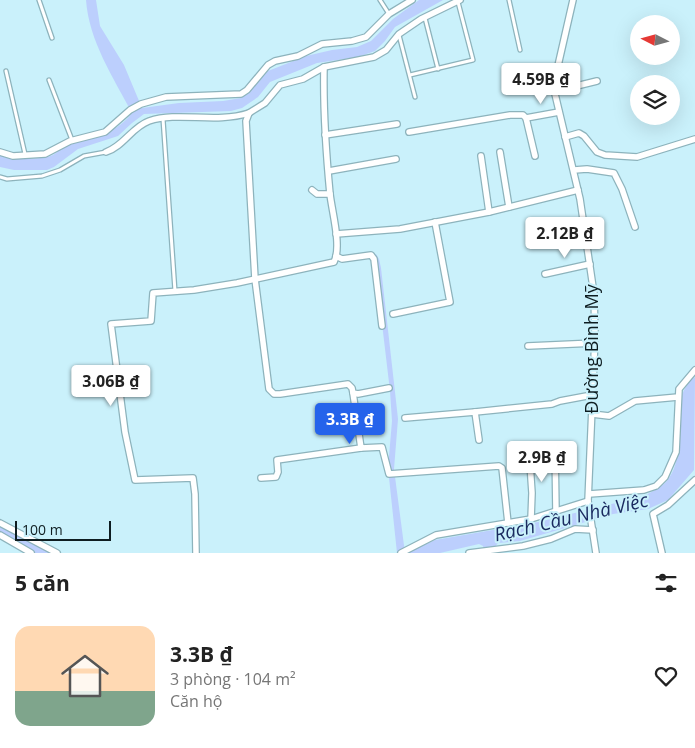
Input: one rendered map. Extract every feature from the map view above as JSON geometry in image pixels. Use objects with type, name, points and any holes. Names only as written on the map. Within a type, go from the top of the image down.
[{"type":"street","points":[[0,152],[8,156],[45,154],[72,140],[105,132],[130,110],[142,104],[166,97],[241,94],[247,90],[268,65],[275,61],[298,56],[322,44],[352,41],[366,37],[389,14],[412,0]]},
{"type":"street","name":"Đường Bình Mỹ","points":[[574,0],[559,63],[556,90],[559,112],[578,190],[594,294],[595,343],[589,503],[596,553]]},
{"type":"street","points":[[106,152],[126,140],[138,127],[149,121],[163,119],[221,119],[249,113],[265,103],[280,85],[303,79],[324,68],[374,57],[386,50],[399,34],[425,17],[459,1]]},
{"type":"street","points":[[196,553],[193,478],[135,480],[125,432],[111,326],[114,323],[151,321],[152,294],[194,290],[334,262],[336,256],[336,234],[330,194],[325,135],[324,68]]},
{"type":"street","points":[[556,90],[598,80]]},
{"type":"street","points":[[409,132],[510,115],[523,115],[526,118],[559,112]]},
{"type":"street","points":[[249,113],[246,121],[246,134],[255,279],[269,388],[274,394],[280,394],[348,384],[352,388],[361,448]]},
{"type":"street","points":[[526,118],[534,156]]},
{"type":"street","points":[[325,135],[398,124]]},
{"type":"street","points":[[565,137],[579,133],[584,136],[597,152],[605,155],[637,157],[695,138]]},
{"type":"street","points":[[500,152],[508,207]]},
{"type":"street","points":[[481,156],[489,212]]},
{"type":"street","points":[[329,171],[396,159]]},
{"type":"street","points":[[574,170],[587,169],[614,173],[622,189],[634,228]]},
{"type":"street","points":[[312,190],[317,194],[330,194]]},
{"type":"street","points":[[336,234],[400,229],[489,212],[578,190]]},
{"type":"street","points":[[393,314],[450,302],[435,222]]},
{"type":"street","points":[[336,256],[342,259],[372,256],[374,259],[382,326]]},
{"type":"street","points":[[545,274],[590,264]]},
{"type":"street","points":[[528,346],[595,343]]},
{"type":"street","points":[[589,494],[644,490],[656,486],[665,477],[676,452],[679,389],[695,370]]},
{"type":"street","points":[[353,393],[358,394],[389,388]]},
{"type":"street","points":[[405,418],[552,404],[592,395]]},
{"type":"street","points":[[592,414],[609,416],[635,401],[678,397]]},
{"type":"street","points":[[475,412],[479,440]]},
{"type":"street","points":[[261,478],[276,477],[278,460],[361,448],[382,447],[390,474],[499,466],[502,468],[508,523]]},
{"type":"street","points":[[555,447],[556,513]]},
{"type":"street","points":[[529,448],[532,493],[531,519]]},
{"type":"street","points":[[662,553],[653,514],[668,505],[695,480]]},
{"type":"street","points":[[403,552],[436,535],[531,519],[589,503]]},
{"type":"street","points":[[0,523],[57,553]]},
{"type":"street","points":[[469,553],[498,550],[551,539],[575,529],[593,527]]},
{"type":"street","points":[[0,535],[31,553]]},
{"type":"lane","points":[[39,0],[52,38]]},
{"type":"lane","points":[[380,0],[389,14]]},
{"type":"lane","points":[[509,0],[520,50]]},
{"type":"lane","points":[[410,75],[473,60],[459,1]]},
{"type":"lane","points":[[425,17],[438,69]]},
{"type":"lane","points":[[399,34],[414,97]]},
{"type":"lane","points":[[6,72],[25,155]]},
{"type":"lane","points":[[49,80],[72,140]]},
{"type":"lane","points":[[163,119],[175,291]]},
{"type":"lane","points":[[0,177],[7,179],[42,176],[60,170],[84,156],[106,152]]},
{"type":"water","points":[[86,0],[96,0],[100,26],[124,65],[142,108],[241,98],[249,93],[268,71],[306,56],[357,47],[371,41],[393,19],[419,0],[443,0],[395,27],[375,51],[358,57],[317,63],[270,82],[258,97],[242,108],[231,111],[144,114],[118,136],[78,149],[47,170],[14,170],[0,167],[0,155],[17,158],[49,156],[74,141],[100,134],[116,127],[124,122],[132,113],[97,44],[88,15]]},
{"type":"water","points":[[376,254],[381,268],[398,419],[394,469],[405,553],[397,553],[388,468],[392,421],[374,256]]},
{"type":"water","name":"Rạch Cầu Nhà Việc","points":[[695,377],[694,470],[668,500],[648,509],[613,514],[520,541],[498,543],[495,547],[496,553],[485,553],[483,546],[479,544],[440,553],[408,553],[435,540],[538,522],[644,496],[658,488],[669,478],[675,466],[678,453],[681,399],[686,387]]},
{"type":"water","points":[[0,525],[55,553],[33,553],[0,533]]}]
